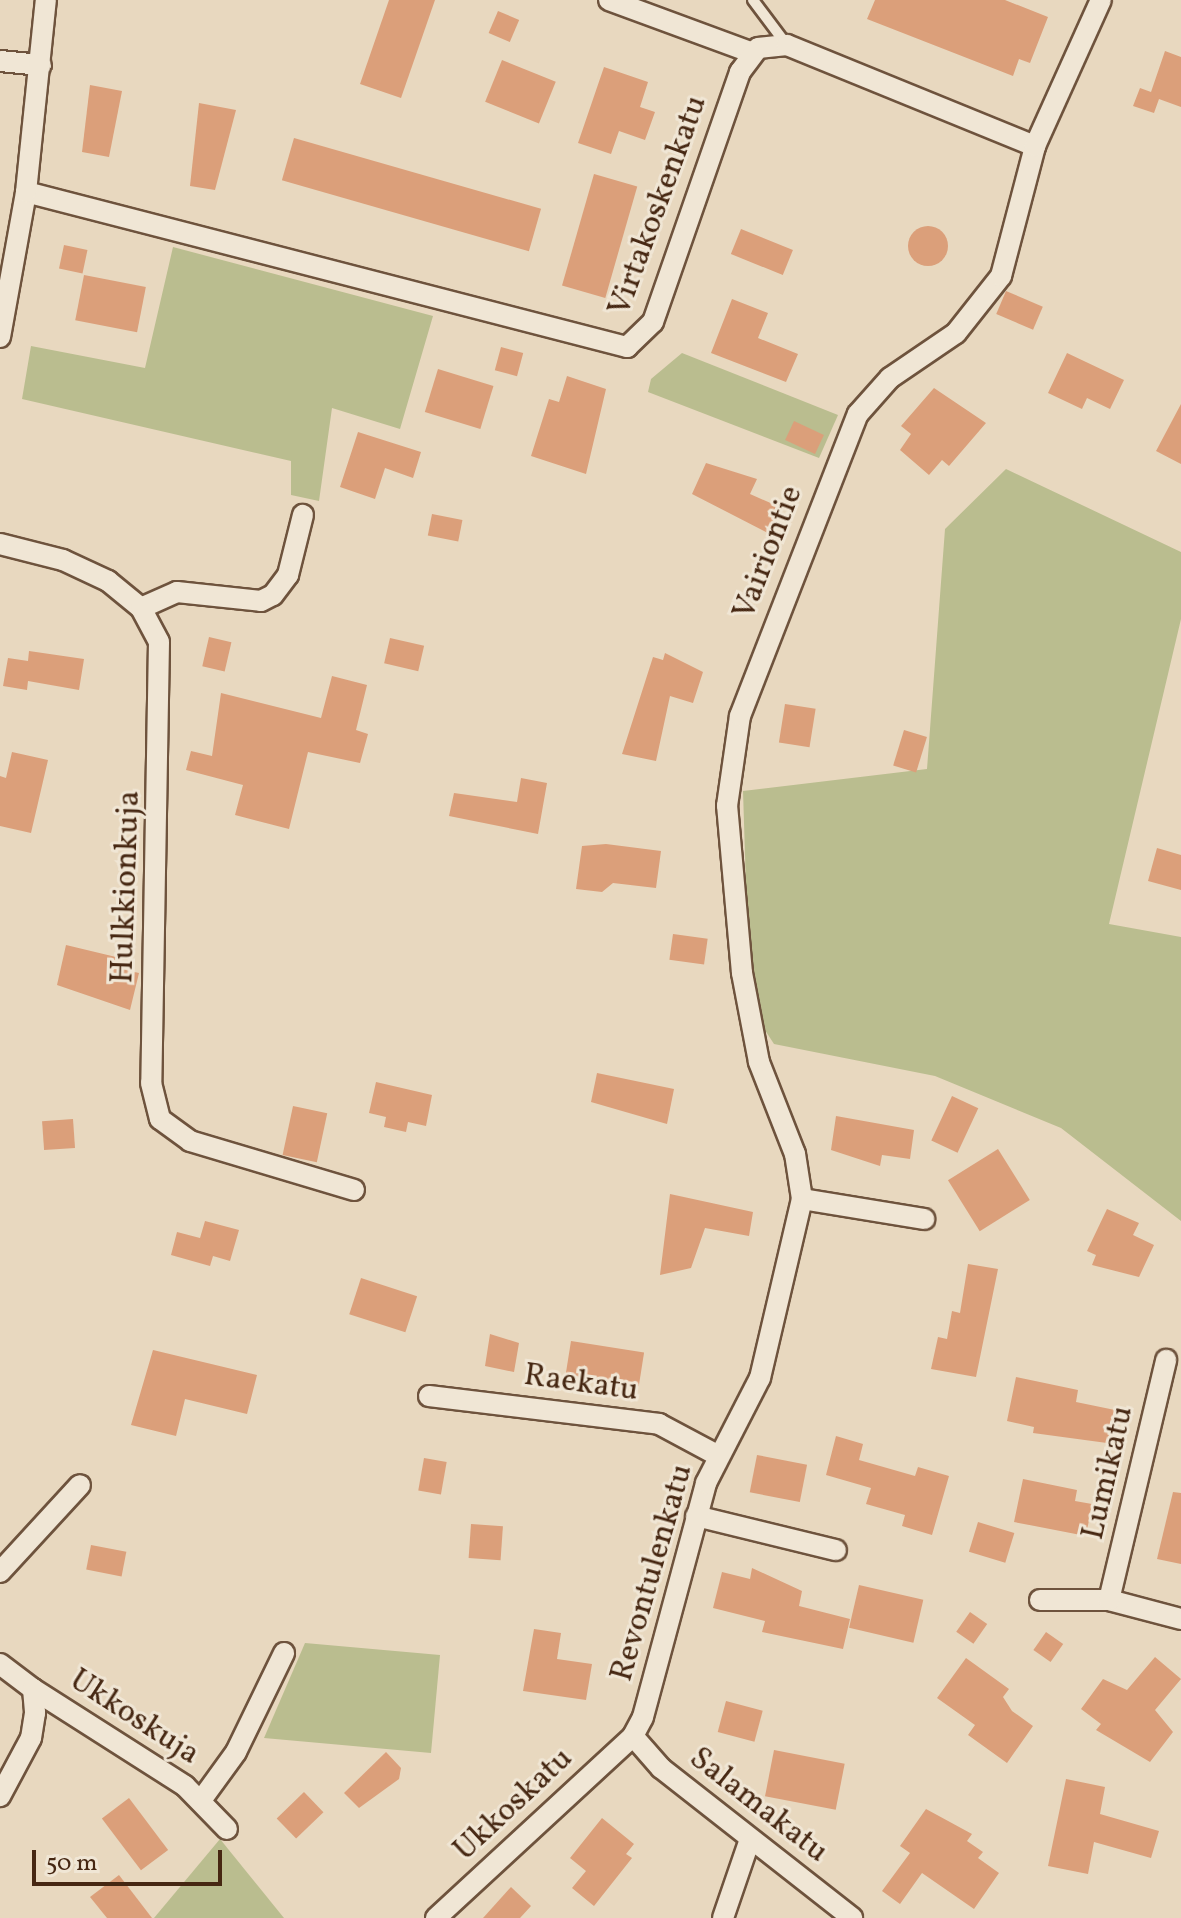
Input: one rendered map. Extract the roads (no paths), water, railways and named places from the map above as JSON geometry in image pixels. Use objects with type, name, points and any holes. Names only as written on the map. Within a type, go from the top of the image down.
[{"type":"street","points":[[0,337],[26,192],[46,0]]},
{"type":"street","points":[[609,0],[753,53],[787,45],[1035,146]]},
{"type":"street","name":"Vairiontie","points":[[802,1199],[746,1002],[727,806],[732,744],[845,437],[890,378],[956,333],[988,297],[1009,251],[1035,146],[1101,0]]},
{"type":"street","name":"Virtakoskenkatu","points":[[26,192],[627,347],[653,322],[753,53]]},
{"type":"street","points":[[0,61],[41,65]]},
{"type":"street","points":[[0,544],[86,569],[141,608],[177,592],[247,601],[273,595],[288,575],[303,515]]},
{"type":"street","name":"Hulkkionkuja","points":[[141,608],[163,662],[151,1102],[172,1132],[190,1141],[354,1190]]},
{"type":"street","points":[[802,1199],[924,1219]]},
{"type":"street","name":"Revontulenkatu","points":[[633,1736],[696,1516],[717,1455],[760,1378],[802,1199]]},
{"type":"street","name":"Lumikatu","points":[[1109,1600],[1166,1360]]},
{"type":"street","name":"Raekatu","points":[[429,1396],[659,1424],[717,1455]]},
{"type":"street","points":[[0,1572],[80,1485]]},
{"type":"street","points":[[696,1516],[836,1550]]},
{"type":"street","points":[[1040,1600],[1109,1600],[1181,1619]]},
{"type":"street","name":"Ukkoskuja","points":[[202,1799],[236,1752],[284,1653]]},
{"type":"street","name":"Ukkoskuja","points":[[0,1664],[33,1689],[202,1799],[227,1829]]},
{"type":"street","points":[[0,1796],[31,1738],[33,1689]]},
{"type":"street","name":"Salamakatu","points":[[633,1736],[750,1839],[852,1918]]},
{"type":"street","name":"Ukkoskatu","points":[[436,1918],[633,1736]]},
{"type":"street","points":[[723,1918],[750,1839]]},
{"type":"lane","points":[[753,0],[787,45]]}]
